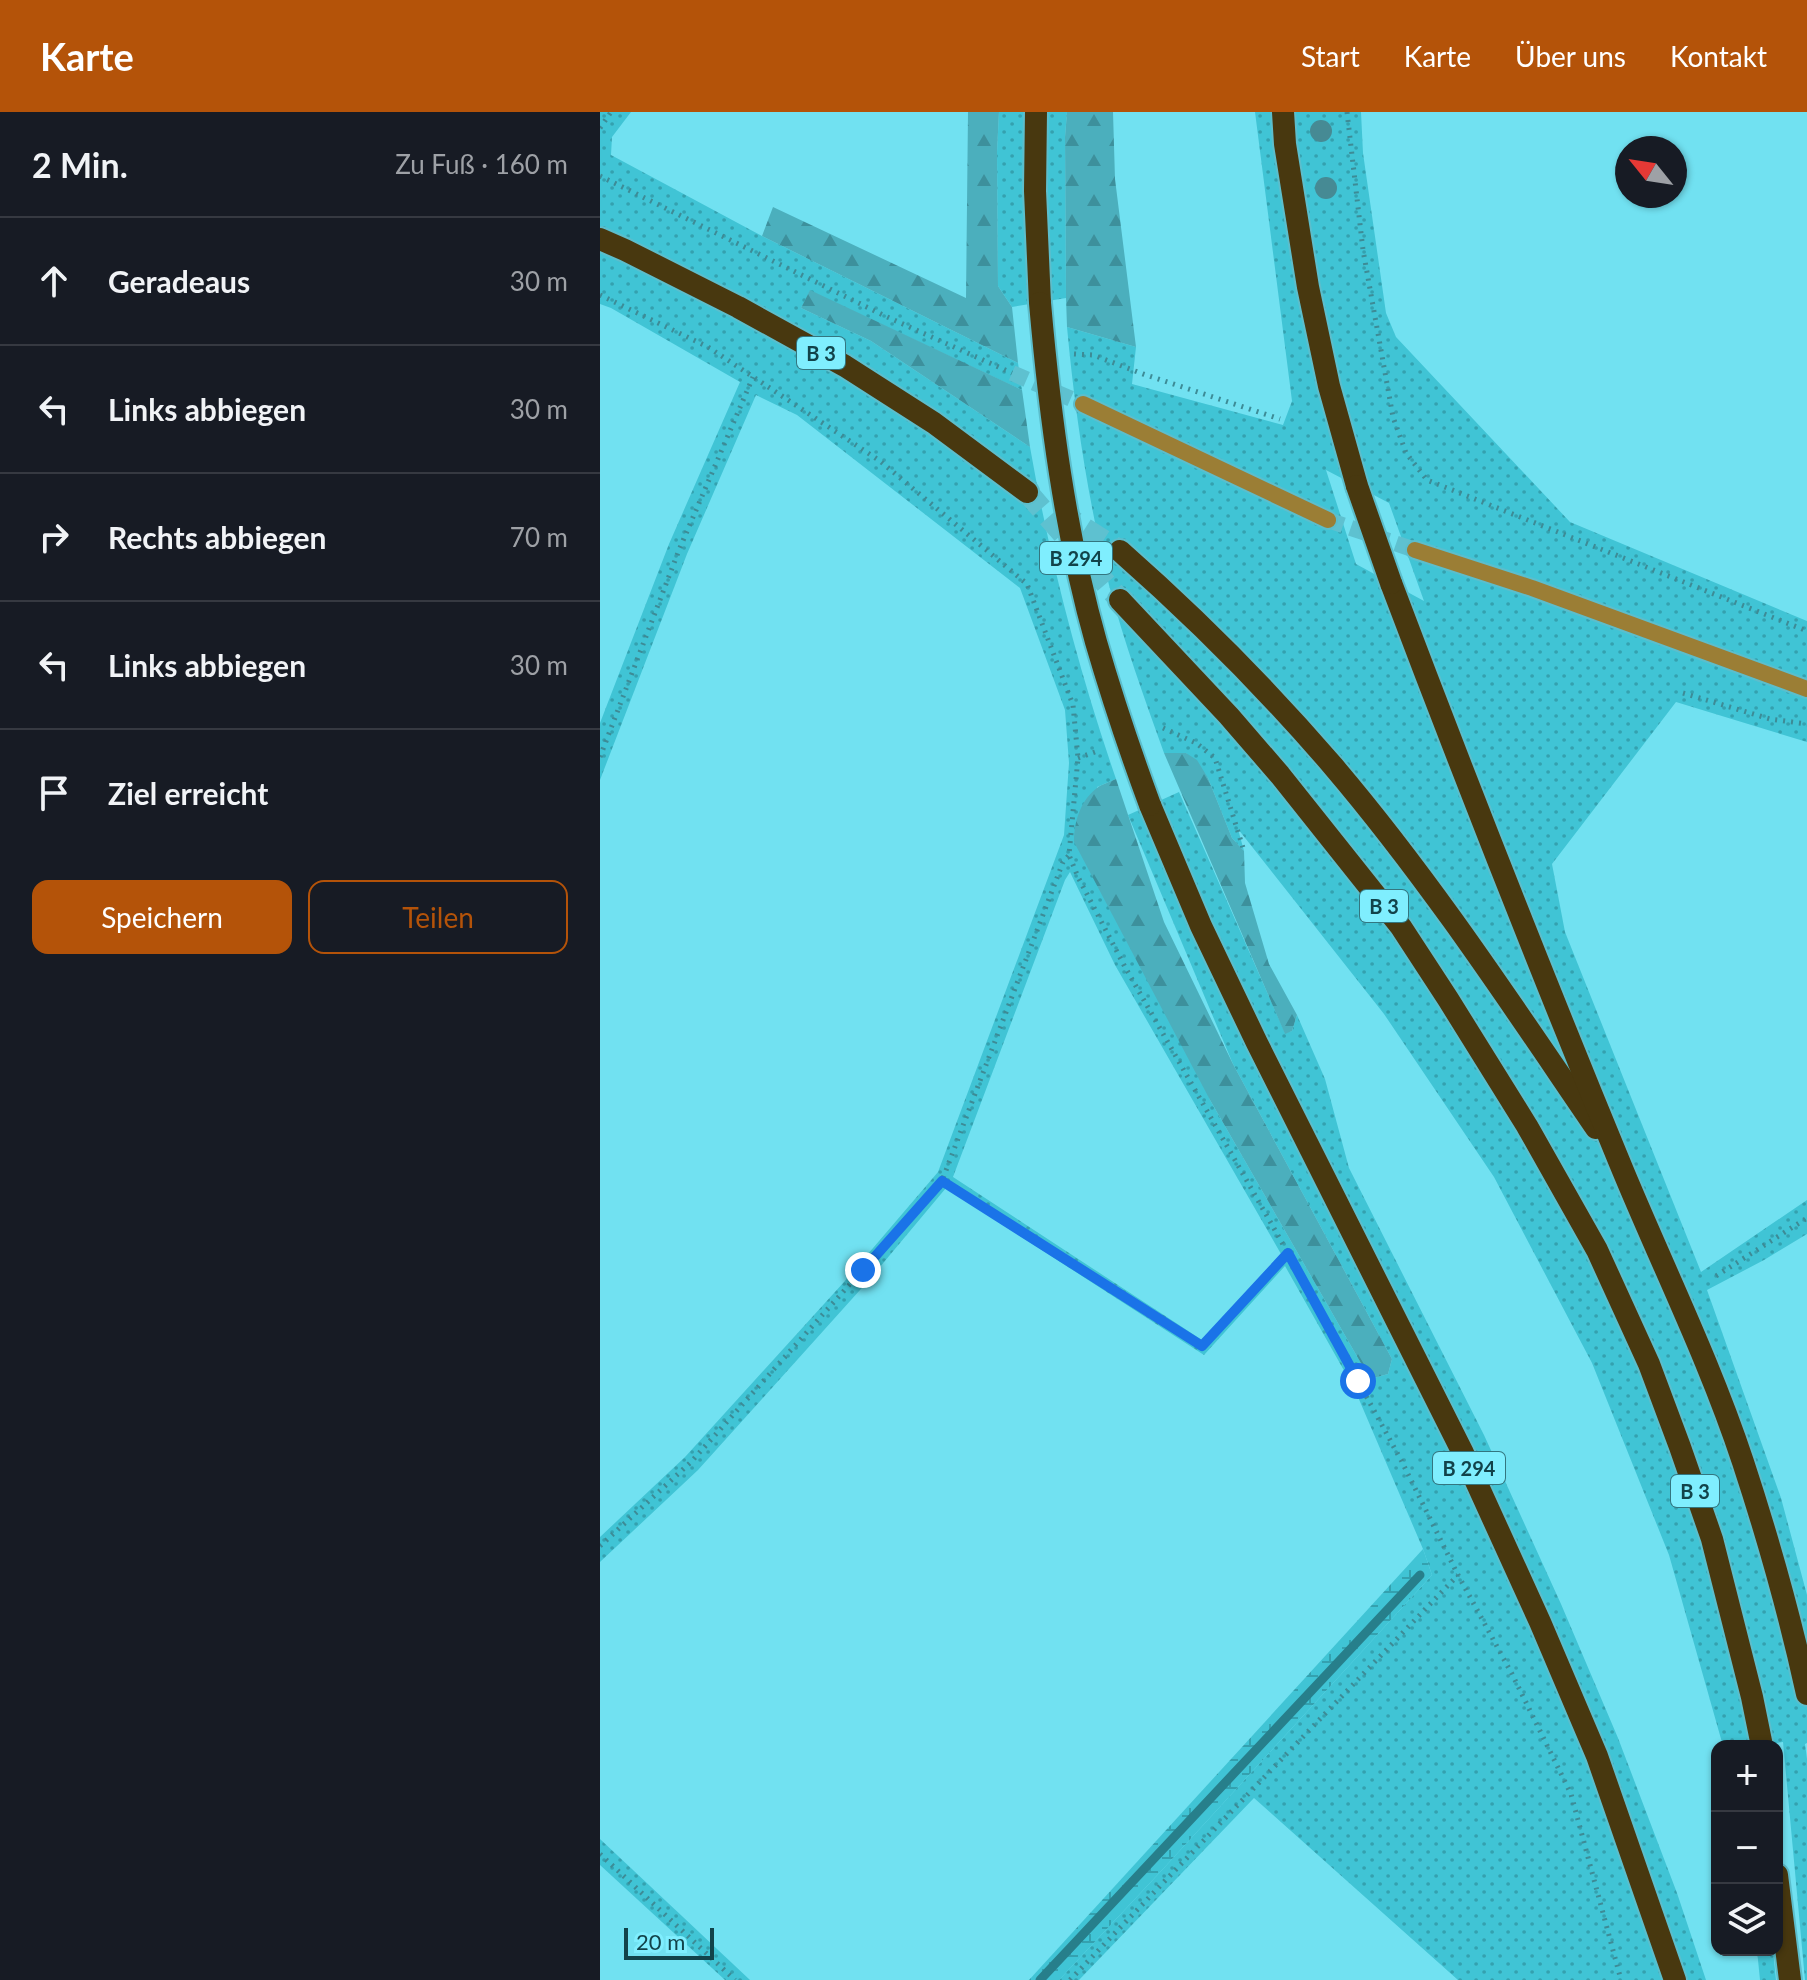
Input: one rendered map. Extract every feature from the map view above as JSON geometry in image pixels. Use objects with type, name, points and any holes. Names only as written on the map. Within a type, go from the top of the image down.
[{"type":"highway","name":"B 294","points":[[1036,112],[1035,191],[1047,382],[1073,544],[1096,641],[1130,752],[1201,926],[1463,1453],[1540,1622],[1597,1756],[1675,1980]]},
{"type":"highway","points":[[1283,112],[1285,144],[1308,287],[1329,386],[1357,486],[1470,792],[1620,1162]]},
{"type":"highway","name":"B 3","points":[[600,239],[738,307],[845,366],[934,423],[1027,492]]},
{"type":"highway","name":"B 3","points":[[1120,551],[1219,643],[1333,766],[1432,893],[1620,1162],[1743,1460],[1776,1570],[1807,1694]]},
{"type":"highway","name":"B 3","points":[[1120,600],[1260,751],[1401,927],[1503,1088],[1597,1250],[1649,1364],[1712,1539],[1761,1740]]},
{"type":"highway","points":[[1778,1884],[1790,1980]]},
{"type":"street","points":[[1083,404],[1328,520]]},
{"type":"street","points":[[1415,550],[1532,588],[1807,689]]},
{"type":"path","points":[[600,128],[611,112]]},
{"type":"path","points":[[1347,112],[1363,250],[1393,417],[1406,453],[1427,480],[1807,631]]},
{"type":"path","points":[[600,176],[885,316],[1012,373]]},
{"type":"path","points":[[600,295],[708,347],[880,461],[1027,584],[1073,705],[1078,758],[1069,855],[1078,877],[1125,967],[1288,1253],[1401,1460],[1512,1674],[1571,1794],[1621,1980]]},
{"type":"path","points":[[1074,354],[1093,355],[1280,419]]},
{"type":"path","points":[[600,757],[679,550],[753,377]]},
{"type":"path","points":[[1683,693],[1770,719],[1807,724]]},
{"type":"path","points":[[1163,728],[1196,743],[1215,758],[1244,851]]},
{"type":"path","points":[[1078,758],[1095,752]]},
{"type":"path","points":[[600,1546],[691,1462],[942,1181],[1063,862],[1069,855]]},
{"type":"path","points":[[942,1181],[1202,1346],[1288,1253]]},
{"type":"path","points":[[1716,1276],[1807,1218]]},
{"type":"path","points":[[1070,1980],[1458,1575]]},
{"type":"path","points":[[600,1854],[735,1980]]},
{"type":"green space","points":[[600,112],[631,112],[612,137],[611,155],[762,236],[1018,363],[1022,390],[810,291],[801,308],[871,341],[1030,447],[1067,615],[1116,779],[1097,787],[1210,1100],[1370,1379],[1388,1374],[1392,1359],[1233,1064],[1128,815],[1179,792],[1285,1033],[1292,1031],[1297,1015],[1325,1079],[1349,1168],[1484,1435],[1561,1604],[1618,1738],[1677,1893],[1706,1980],[1458,1980],[1254,1798],[1079,1980],[1059,1980],[1432,1575],[1355,1390],[1285,1266],[1204,1355],[946,1188],[869,1280],[698,1470],[600,1562],[600,1537],[685,1457],[844,1282],[938,1172],[1064,835],[1069,763],[1065,710],[1020,588],[797,415],[756,395],[687,554],[600,780],[600,723],[669,544],[740,382],[600,304]],"holes":[[[1070,872],[1115,965],[1281,1254],[1202,1340],[953,1177]]]},
{"type":"green space","points":[[968,112],[999,112],[998,286],[1012,307],[1018,363],[762,236],[773,207],[966,298]]},
{"type":"green space","points":[[999,112],[1067,112],[1066,298],[1012,307],[998,286]]},
{"type":"green space","points":[[1067,112],[1113,112],[1115,179],[1136,347],[1067,327]]},
{"type":"green space","points":[[1255,112],[1361,112],[1363,153],[1386,313],[1396,337],[1570,522],[1807,621],[1807,742],[1676,702],[1552,864],[1565,932],[1701,1272],[1807,1200],[1807,1234],[1707,1290],[1781,1498],[1807,1595],[1807,1980],[1783,1740],[1721,1740],[1669,1555],[1592,1363],[1494,1177],[1384,1014],[1238,829],[1244,851],[1232,838],[1208,778],[1186,753],[1164,753],[1121,627],[1101,553],[1083,457],[1067,327],[1136,347],[1132,384],[1283,425],[1292,401]],"holes":[[[1326,470],[1389,503],[1424,601],[1356,564]]]},
{"type":"green space","points":[[810,290],[1022,390],[1030,447],[871,341],[801,308]]},
{"type":"green space","points":[[1164,753],[1186,753],[1197,760],[1208,778],[1232,838],[1244,851],[1245,883],[1269,964],[1297,1015],[1292,1031],[1285,1034]]},
{"type":"green space","points":[[1116,779],[1164,922],[1233,1064],[1392,1359],[1388,1374],[1370,1379],[1210,1100],[1074,842],[1075,827],[1086,799],[1099,787]]},
{"type":"green space","points":[[1423,1549],[1432,1575],[1059,1980],[1029,1980]]},
{"type":"green space","points":[[600,1839],[750,1980],[725,1980],[600,1865]]},
{"type":"green space","points":[[1758,1956],[1774,1956],[1776,1980],[1760,1980]]},
{"type":"waterway","points":[[1040,1980],[1420,1575]]},
{"type":"tunnel","points":[[1012,373],[1083,404]]},
{"type":"tunnel","points":[[1027,492],[1120,600]]},
{"type":"tunnel","points":[[1057,511],[1120,551]]},
{"type":"tunnel","points":[[1328,520],[1415,550]]},
{"type":"route","points":[[863,1270],[942,1181],[1202,1346],[1288,1253],[1358,1381]]}]
